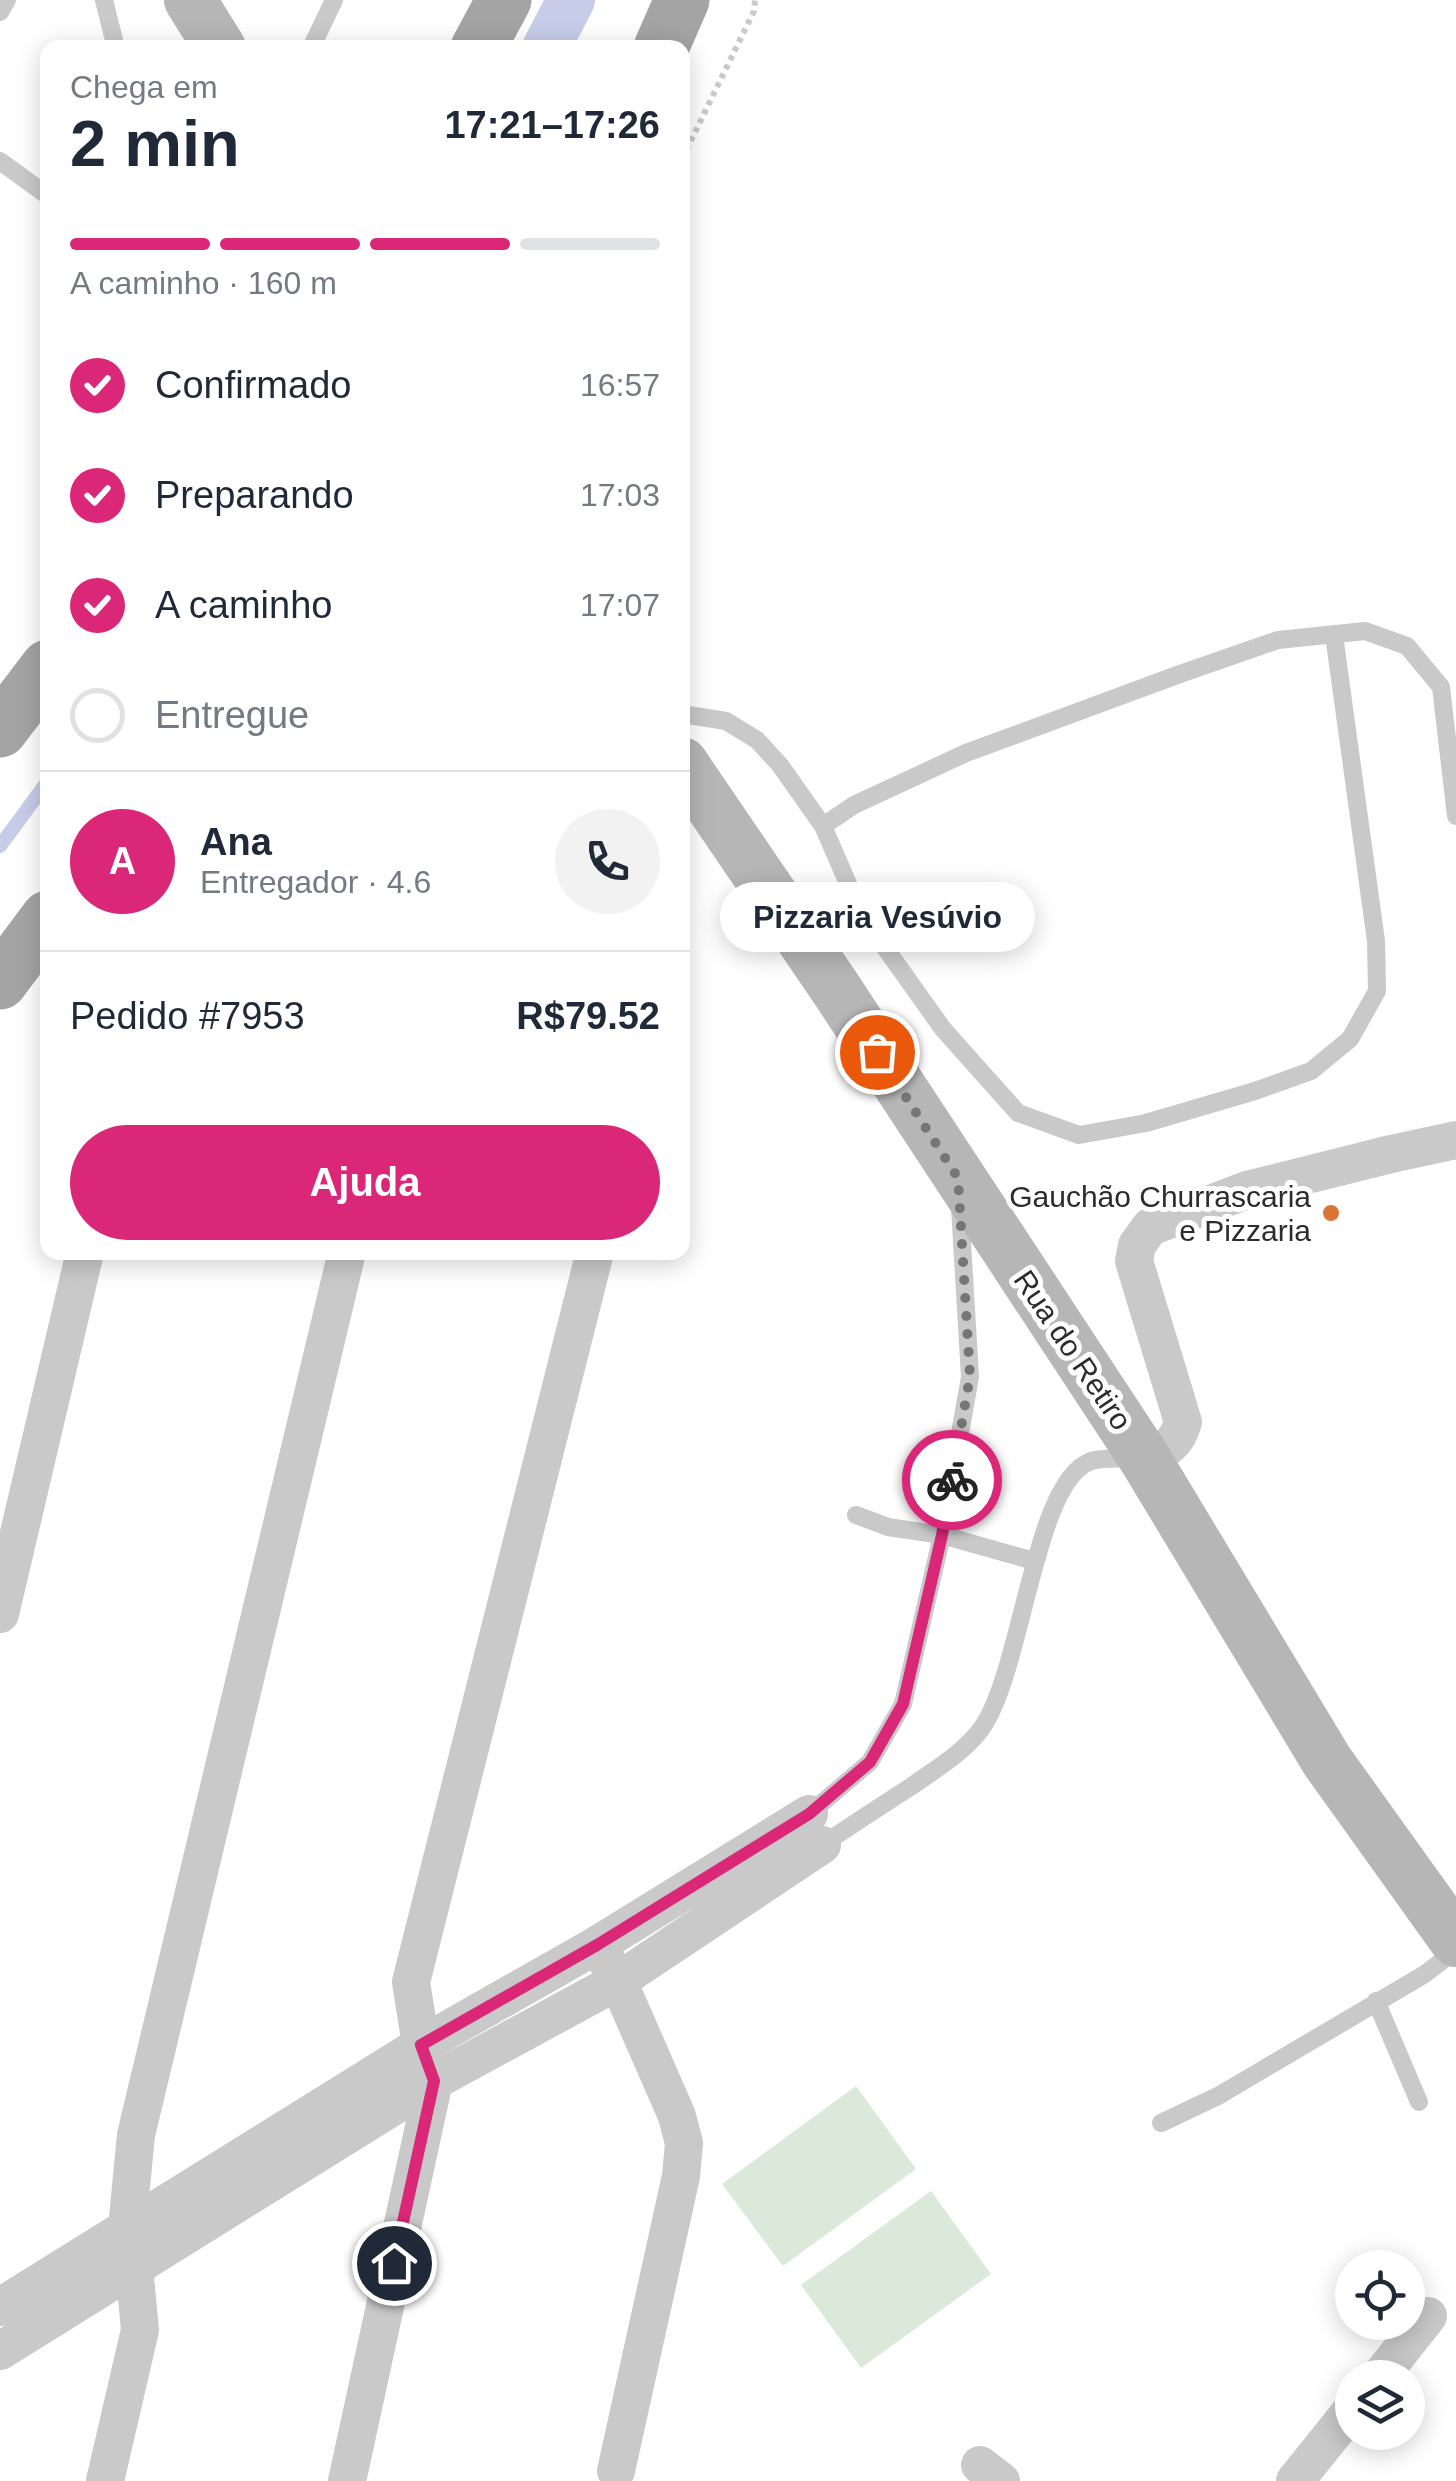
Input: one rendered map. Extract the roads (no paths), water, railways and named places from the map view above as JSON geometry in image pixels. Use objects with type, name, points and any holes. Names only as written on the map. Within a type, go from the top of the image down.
[{"type":"main road","points":[[190,0],[215,40]]},
{"type":"main road","points":[[482,40],[504,0]]},
{"type":"main road","points":[[664,40],[682,0]]},
{"type":"main road","points":[[0,730],[40,678]]},
{"type":"main road","name":"Rua do Retiro","points":[[690,776],[836,989],[1145,1459],[1327,1761],[1456,1941]]},
{"type":"main road","points":[[0,982],[40,929]]},
{"type":"street","points":[[1145,1459],[1170,1447],[1183,1422],[1134,1261],[1137,1244],[1150,1228],[1247,1190],[1456,1140]]},
{"type":"street","points":[[0,1614],[83,1260]]},
{"type":"street","points":[[105,2481],[140,2330],[127,2228],[136,2135],[345,1260]]},
{"type":"street","points":[[347,2481],[434,2081],[421,2045],[411,1982],[593,1260]]},
{"type":"street","points":[[0,2308],[421,2045],[597,1945],[815,1830]]},
{"type":"street","points":[[0,2351],[434,2081],[618,1981],[815,1830]]},
{"type":"street","points":[[597,1945],[618,1981],[677,2116],[684,2143],[681,2176],[616,2470]]},
{"type":"street","points":[[1393,2360],[1428,2316]]},
{"type":"street","points":[[1295,2481],[1335,2431]]},
{"type":"lane","points":[[0,12],[8,0]]},
{"type":"lane","points":[[104,0],[114,40]]},
{"type":"lane","points":[[315,40],[334,0]]},
{"type":"lane","points":[[0,160],[40,190]]},
{"type":"lane","points":[[823,826],[854,805],[966,753],[1278,640],[1365,631],[1407,646],[1441,687],[1456,816]]},
{"type":"lane","points":[[690,715],[726,721],[757,740],[823,826],[876,935],[943,1030],[1018,1113],[1079,1135],[1146,1123],[1312,1071],[1350,1039],[1376,991],[1376,941],[1334,634]]},
{"type":"lane","points":[[815,1830],[870,1762],[903,1704],[942,1535],[970,1376],[958,1178]]},
{"type":"lane","points":[[815,1830],[946,1763],[979,1733],[1002,1686],[1022,1620],[1034,1561],[1072,1474],[1092,1461],[1145,1459]]},
{"type":"lane","points":[[856,1515],[888,1527],[942,1535],[1034,1561]]},
{"type":"lane","points":[[1161,2123],[1218,2096],[1424,1974],[1456,1950]]},
{"type":"lane","points":[[1376,2001],[1419,2102]]},
{"type":"waterway","points":[[550,40],[571,0]]},
{"type":"waterway","points":[[0,846],[40,792]]},
{"type":"place","name":"Pizzaria Vesúvio","points":[[877,1052]]},
{"type":"place","name":"Gauchão Churrascaria e Pizzaria","points":[[1331,1213]]}]
